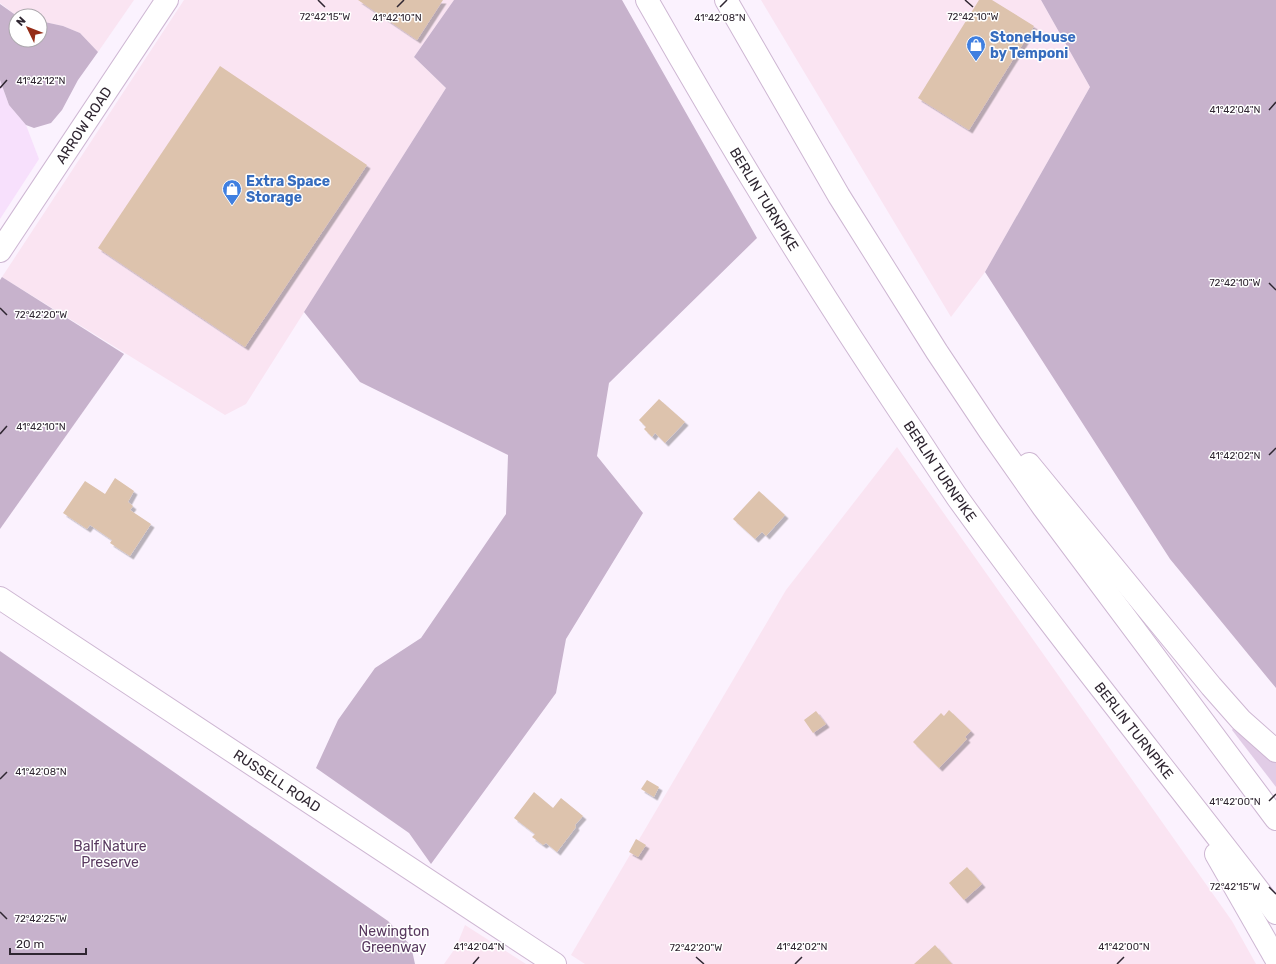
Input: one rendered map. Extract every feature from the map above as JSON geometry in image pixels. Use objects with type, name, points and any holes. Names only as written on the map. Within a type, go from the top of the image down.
[{"type":"main road","name":"ARROW ROAD","points":[[0,251],[167,0]]},
{"type":"main road","name":"BERLIN TURNPIKE","points":[[647,0],[715,120],[783,231],[856,346],[956,494],[1009,567],[1276,913]]},
{"type":"main road","points":[[726,0],[835,190],[937,352],[1043,506],[1276,819]]},
{"type":"main road","points":[[937,352],[1211,686],[1241,720],[1276,751]]},
{"type":"main road","name":"RUSSELL ROAD","points":[[0,598],[555,964]]},
{"type":"main road","points":[[1177,783],[1276,959]]},
{"type":"shaded area","points":[[0,0],[134,0],[98,52],[80,33],[63,26],[48,23],[48,8],[8,9],[0,3]]},
{"type":"shaded area","points":[[184,0],[454,0],[414,57],[446,88],[246,404],[225,415],[2,277]]},
{"type":"shaded area","points":[[761,0],[1041,0],[1090,87],[985,272],[951,317]]},
{"type":"shaded area","points":[[0,80],[9,105],[26,125],[39,159],[0,219]]},
{"type":"shaded area","points":[[897,447],[1232,921],[1256,964],[585,964],[571,955],[786,590]]},
{"type":"shaded area","points":[[1235,726],[1276,762],[1276,787],[1232,730]]},
{"type":"shaded area","points":[[465,925],[526,964],[444,964],[456,947]]},
{"type":"green space","points":[[454,0],[622,0],[757,238],[609,383],[597,456],[643,513],[566,639],[556,693],[431,864],[409,833],[316,768],[338,720],[375,668],[421,638],[506,514],[508,455],[360,382],[304,312],[446,88],[414,57]]},
{"type":"green space","points":[[1041,0],[1276,0],[1276,688],[1170,559],[985,272],[1090,87]]},
{"type":"green space","points":[[0,4],[8,10],[8,48],[48,48],[48,23],[63,26],[80,33],[98,52],[78,80],[62,110],[51,123],[34,128],[26,125],[9,105],[0,80]]},
{"type":"green space","points":[[2,277],[124,354],[0,529],[0,280]]},
{"type":"green space","name":"Balf Nature Preserve","points":[[0,651],[388,921],[411,946],[415,964],[0,964]]},
{"type":"building","points":[[358,0],[443,0],[417,40]]},
{"type":"building","name":"StoneHouse by Temponi","points":[[979,0],[992,0],[1034,26],[969,130],[918,98]]},
{"type":"building","name":"Extra Space Storage","points":[[220,66],[367,165],[245,347],[98,248]]},
{"type":"building","points":[[659,399],[685,422],[665,443],[655,433],[652,437],[644,429],[646,427],[639,420]]},
{"type":"building","points":[[115,478],[134,491],[128,502],[133,506],[130,510],[151,524],[130,556],[110,543],[112,540],[90,525],[87,529],[63,513],[85,481],[105,494]]},
{"type":"building","points":[[759,491],[785,515],[766,536],[762,532],[755,539],[733,519]]},
{"type":"building","points":[[949,710],[971,731],[965,737],[967,739],[939,768],[913,742],[941,713],[944,716]]},
{"type":"building","points":[[816,711],[826,724],[813,733],[804,720]]},
{"type":"building","points":[[647,780],[659,787],[654,797],[641,789]]},
{"type":"building","points":[[534,792],[553,808],[561,798],[583,816],[575,825],[576,827],[557,852],[546,843],[543,845],[532,837],[535,834],[514,818]]},
{"type":"building","points":[[636,839],[646,845],[638,857],[629,852]]},
{"type":"building","points":[[967,867],[982,884],[964,900],[949,883]]},
{"type":"building","points":[[935,945],[952,964],[914,964]]},
{"type":"place","name":"StoneHouse by Temponi","points":[[976,62]]},
{"type":"place","name":"Extra Space Storage","points":[[232,206]]},
{"type":"park label","name":"Newington Greenway","points":[[394,940]]}]
